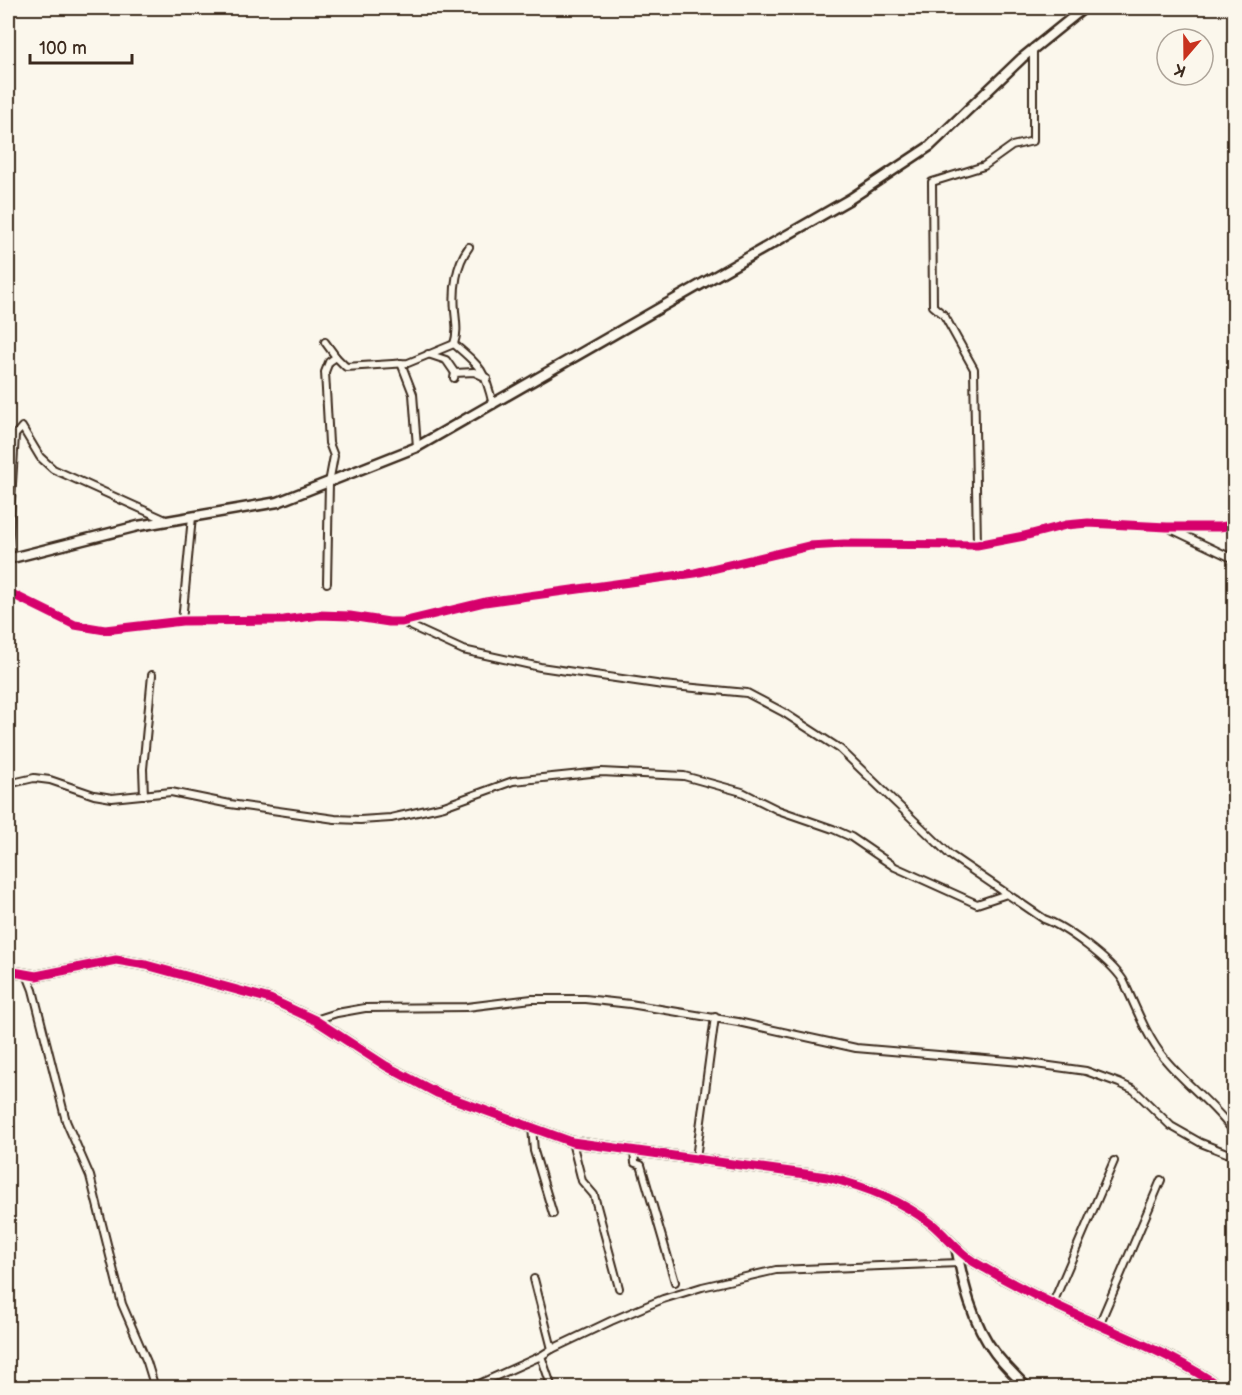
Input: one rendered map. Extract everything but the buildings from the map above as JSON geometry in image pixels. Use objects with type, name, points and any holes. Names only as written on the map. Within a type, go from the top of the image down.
[{"type":"street","points":[[8,559],[138,526],[278,502],[417,447],[850,199],[930,146],[1033,48],[1084,8]]},
{"type":"street","points":[[977,545],[974,369],[944,315],[933,306],[932,182],[984,165],[1012,146],[1033,141],[1033,48]]},
{"type":"street","points":[[454,344],[457,335],[455,300],[458,266],[469,247]]},
{"type":"street","points":[[325,342],[346,367],[408,363],[454,344]]},
{"type":"street","points":[[454,344],[479,365],[487,379],[493,405]]},
{"type":"street","points":[[428,354],[446,360],[454,375],[474,372],[487,379]]},
{"type":"street","points":[[327,583],[329,483],[334,456],[329,443],[325,372],[329,362],[336,357]]},
{"type":"street","points":[[401,363],[413,394],[417,447]]},
{"type":"street","points":[[8,549],[15,435],[22,427],[40,457],[53,469],[168,521]]},
{"type":"street","points":[[182,621],[192,517]]},
{"type":"street","points":[[8,592],[75,626],[105,630],[182,621],[284,620],[319,615],[402,622],[485,602],[695,573],[809,546],[977,545],[1066,525],[1167,527],[1234,525]]},
{"type":"street","points":[[1167,527],[1234,559]]},
{"type":"street","points":[[402,622],[463,650],[540,667],[663,685],[747,693],[783,712],[840,749],[950,855],[1044,918],[1056,923],[1115,968],[1163,1057],[1220,1112],[1234,1132]]},
{"type":"street","points":[[144,795],[143,769],[152,675]]},
{"type":"street","points":[[8,784],[34,778],[63,783],[94,795],[112,798],[171,792],[230,804],[360,820],[391,818],[444,806],[513,781],[601,772],[684,776],[742,792],[778,810],[833,829],[851,837],[895,867],[977,904],[1007,894]]},
{"type":"street","points":[[8,971],[36,976],[116,960],[135,962],[270,999],[315,1020],[411,1080],[438,1093],[572,1142],[827,1177],[868,1189],[910,1207],[972,1260],[1053,1303],[1199,1372],[1221,1388]]},
{"type":"street","points":[[27,975],[33,990],[66,1121],[90,1176],[122,1304],[147,1362],[155,1388]]},
{"type":"street","points":[[315,1020],[337,1012],[365,1008],[467,1007],[532,999],[585,999],[715,1017],[856,1048],[1021,1062],[1086,1071],[1134,1090],[1171,1126],[1201,1143],[1234,1156]]},
{"type":"street","points":[[696,1158],[715,1017]]},
{"type":"street","points":[[532,1127],[534,1150],[553,1214]]},
{"type":"street","points":[[572,1142],[582,1182],[594,1195],[619,1288]]},
{"type":"street","points":[[634,1150],[635,1163],[641,1165],[675,1282]]},
{"type":"street","points":[[1053,1303],[1114,1161]]},
{"type":"street","points":[[1100,1325],[1161,1180]]},
{"type":"street","points":[[956,1246],[976,1320],[994,1352],[1027,1388]]},
{"type":"street","points":[[470,1388],[663,1299],[702,1287],[776,1270],[959,1263]]},
{"type":"street","points":[[534,1279],[552,1349]]},
{"type":"street","points":[[541,1356],[552,1388]]},
{"type":"cycle path","points":[[8,592],[75,625],[105,630],[182,621],[284,620],[319,615],[402,622],[485,602],[695,573],[809,546],[977,545],[1066,525],[1088,523],[1167,527],[1234,525]]},
{"type":"cycle path","points":[[8,971],[36,976],[116,960],[146,965],[270,999],[315,1020],[386,1066],[437,1093],[572,1142],[827,1177],[856,1185],[896,1201],[921,1216],[958,1250],[990,1271],[1054,1304],[1164,1354],[1221,1388]]}]
